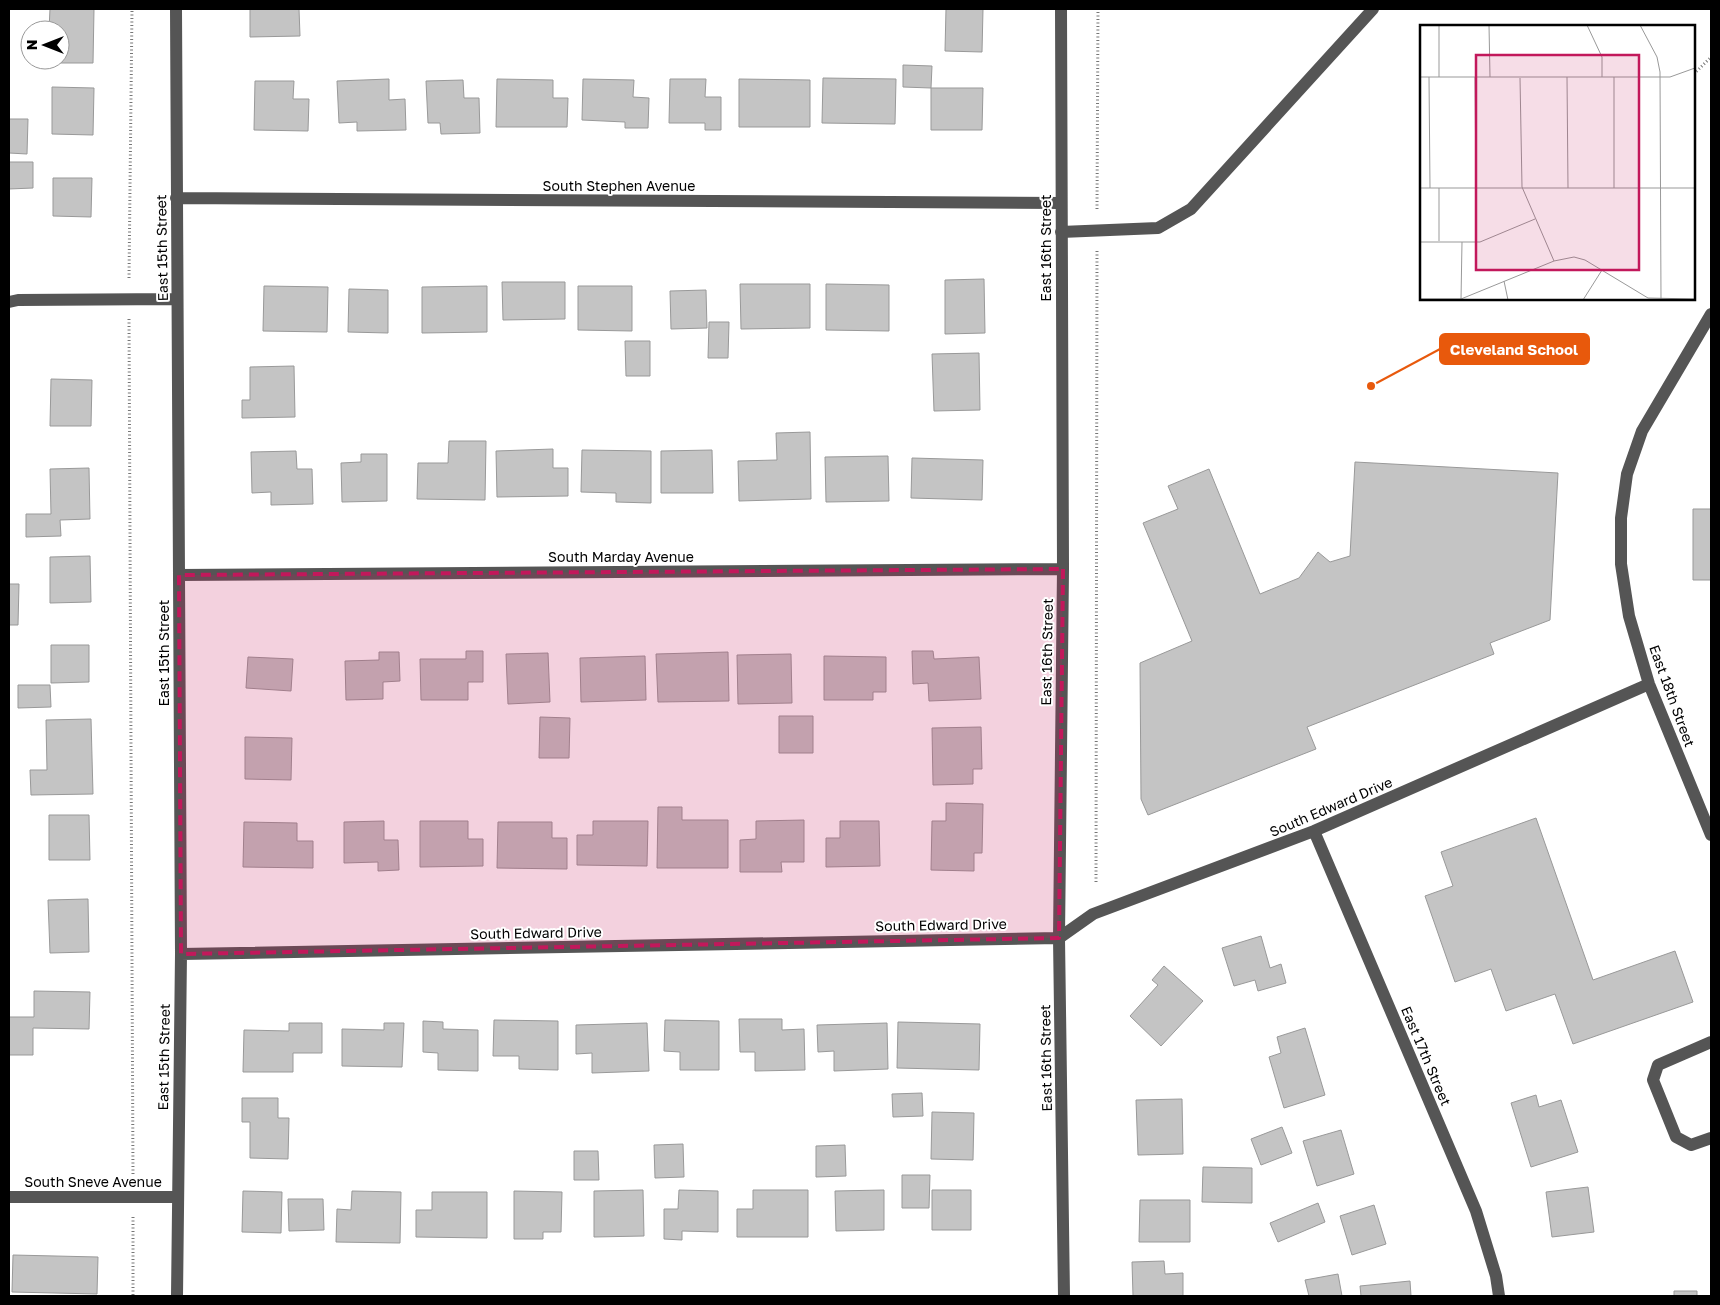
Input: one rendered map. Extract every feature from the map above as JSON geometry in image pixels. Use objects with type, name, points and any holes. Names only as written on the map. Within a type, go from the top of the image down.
[{"type":"street","name":"East 15th Street","points":[[176,9],[181,954],[177,1296]]},
{"type":"street","name":"East 16th Street","points":[[1061,9],[1063,569],[1059,938],[1064,1296]]},
{"type":"street","points":[[1061,232],[1158,228],[1191,209],[1373,9]]},
{"type":"street","name":"South Stephen Avenue","points":[[176,198],[1061,203]]},
{"type":"street","points":[[9,302],[18,300],[177,299]]},
{"type":"street","name":"East 18th Street","points":[[1711,314],[1642,431],[1627,474],[1621,518],[1621,564],[1629,616],[1649,684],[1711,835]]},
{"type":"street","name":"South Marday Avenue","points":[[179,574],[1063,569]]},
{"type":"street","name":"South Edward Drive","points":[[181,954],[1059,938],[1094,914],[1314,831],[1649,684]]},
{"type":"street","name":"East 17th Street","points":[[1314,831],[1476,1210],[1496,1276],[1499,1296]]},
{"type":"street","points":[[1711,1042],[1658,1065],[1653,1080],[1676,1137],[1691,1145],[1711,1138]]},
{"type":"street","name":"South Sneve Avenue","points":[[9,1197],[178,1197]]},
{"type":"path","points":[[132,9],[129,299],[133,1296]]},
{"type":"path","points":[[1096,882],[1098,9]]},
{"type":"path","points":[[1695,73],[1711,57]]},
{"type":"highlighted area","points":[[1063,569],[1059,938],[181,954],[179,575]]},
{"type":"building","points":[[50,9],[94,9],[93,63],[70,63],[70,20],[49,20]]},
{"type":"building","points":[[250,9],[299,9],[300,36],[250,37]]},
{"type":"building","points":[[946,9],[983,9],[982,52],[945,51]]},
{"type":"building","points":[[903,65],[932,66],[931,88],[903,87]]},
{"type":"building","points":[[823,78],[896,79],[895,124],[822,123]]},
{"type":"building","points":[[389,79],[389,100],[405,99],[406,130],[357,131],[357,122],[339,123],[337,81]]},
{"type":"building","points":[[497,79],[553,80],[553,98],[568,98],[567,127],[496,127]]},
{"type":"building","points":[[583,79],[634,80],[633,97],[649,98],[648,128],[625,128],[625,122],[582,120]]},
{"type":"building","points":[[670,79],[706,79],[705,97],[721,97],[721,130],[705,130],[705,123],[669,123]]},
{"type":"building","points":[[739,79],[810,80],[810,127],[739,127]]},
{"type":"building","points":[[463,80],[464,98],[479,98],[480,133],[441,134],[440,123],[428,123],[426,81]]},
{"type":"building","points":[[255,81],[294,81],[293,99],[309,99],[308,131],[254,130]]},
{"type":"building","points":[[52,87],[94,88],[93,135],[52,134]]},
{"type":"building","points":[[931,88],[983,88],[982,130],[931,130]]},
{"type":"building","points":[[9,119],[28,119],[27,154],[9,153]]},
{"type":"building","points":[[9,162],[33,162],[33,188],[9,189]]},
{"type":"building","points":[[53,178],[92,178],[91,217],[53,216]]},
{"type":"building","points":[[984,279],[985,333],[945,334],[945,280]]},
{"type":"building","points":[[502,282],[565,282],[565,319],[503,320]]},
{"type":"building","points":[[740,284],[810,284],[810,328],[741,329]]},
{"type":"building","points":[[826,284],[889,285],[889,331],[826,330]]},
{"type":"building","points":[[264,286],[328,287],[327,332],[263,331]]},
{"type":"building","points":[[487,286],[487,332],[422,333],[422,287]]},
{"type":"building","points":[[578,286],[632,286],[632,331],[578,330]]},
{"type":"building","points":[[349,289],[388,290],[388,333],[348,332]]},
{"type":"building","points":[[706,290],[707,328],[671,329],[670,291]]},
{"type":"building","points":[[709,322],[729,322],[728,358],[708,358]]},
{"type":"building","points":[[625,341],[650,341],[650,376],[626,376]]},
{"type":"building","points":[[979,353],[980,410],[934,411],[932,354]]},
{"type":"building","points":[[294,366],[295,417],[242,418],[242,400],[250,400],[250,367]]},
{"type":"building","points":[[51,379],[92,380],[91,426],[50,426]]},
{"type":"building","points":[[810,432],[811,499],[739,501],[738,461],[777,460],[776,433]]},
{"type":"building","points":[[449,441],[486,441],[485,500],[417,499],[418,463],[448,463]]},
{"type":"building","points":[[553,449],[553,468],[568,468],[568,496],[497,497],[496,451]]},
{"type":"building","points":[[582,450],[651,451],[651,503],[616,502],[616,493],[581,492]]},
{"type":"building","points":[[712,450],[713,493],[661,493],[661,451]]},
{"type":"building","points":[[296,451],[297,469],[312,469],[313,504],[271,505],[271,492],[252,493],[251,452]]},
{"type":"building","points":[[361,454],[387,454],[387,501],[342,502],[341,463],[361,462]]},
{"type":"building","points":[[888,456],[889,501],[826,502],[825,457]]},
{"type":"building","points":[[912,458],[983,460],[982,500],[911,498]]},
{"type":"building","points":[[1355,462],[1558,473],[1550,620],[1490,643],[1494,654],[1307,727],[1316,749],[1148,815],[1141,799],[1140,663],[1192,641],[1143,523],[1178,509],[1168,486],[1209,469],[1260,594],[1299,578],[1318,552],[1330,562],[1350,556]]},
{"type":"building","points":[[89,468],[90,519],[60,520],[61,536],[26,537],[26,514],[51,514],[50,469]]},
{"type":"building","points":[[1693,509],[1711,509],[1711,580],[1693,580]]},
{"type":"building","points":[[90,556],[91,602],[50,603],[50,557]]},
{"type":"building","points":[[9,584],[19,584],[18,625],[9,625]]},
{"type":"building","points":[[51,645],[89,645],[89,682],[51,683]]},
{"type":"building","points":[[466,651],[483,651],[483,682],[468,682],[468,700],[421,700],[420,659],[466,659]]},
{"type":"building","points":[[912,651],[933,651],[934,659],[979,657],[981,699],[929,701],[928,683],[913,684]]},
{"type":"building","points":[[379,652],[399,652],[400,681],[383,682],[383,699],[346,700],[345,661],[379,660]]},
{"type":"building","points":[[728,652],[729,701],[658,702],[656,654]]},
{"type":"building","points":[[548,653],[550,702],[508,704],[506,654]]},
{"type":"building","points":[[791,654],[792,703],[738,704],[737,655]]},
{"type":"building","points":[[645,656],[646,700],[581,702],[580,658]]},
{"type":"building","points":[[824,656],[886,657],[886,692],[873,692],[873,700],[824,700]]},
{"type":"building","points":[[248,657],[293,659],[291,691],[246,688]]},
{"type":"building","points":[[18,685],[50,685],[51,707],[18,708]]},
{"type":"building","points":[[779,716],[813,716],[813,753],[779,753]]},
{"type":"building","points":[[540,717],[570,718],[569,758],[539,758]]},
{"type":"building","points":[[91,719],[93,794],[31,795],[30,770],[47,770],[46,720]]},
{"type":"building","points":[[981,727],[982,769],[973,769],[973,784],[933,785],[932,728]]},
{"type":"building","points":[[245,737],[292,738],[291,780],[245,779]]},
{"type":"building","points":[[946,803],[983,804],[982,853],[974,853],[974,871],[931,870],[932,821],[946,821]]},
{"type":"building","points":[[658,807],[682,807],[682,820],[728,820],[728,868],[657,868]]},
{"type":"building","points":[[49,815],[89,815],[90,860],[49,860]]},
{"type":"building","points":[[1536,818],[1593,980],[1675,951],[1693,1002],[1573,1044],[1555,994],[1506,1011],[1491,969],[1455,982],[1425,896],[1453,886],[1441,852]]},
{"type":"building","points":[[804,820],[804,862],[781,862],[782,872],[740,872],[740,840],[756,839],[756,821]]},
{"type":"building","points":[[384,821],[384,840],[398,840],[399,870],[378,871],[378,862],[344,863],[344,822]]},
{"type":"building","points":[[420,821],[468,821],[468,839],[483,839],[483,866],[420,867]]},
{"type":"building","points":[[593,821],[648,821],[647,866],[577,865],[577,835],[593,835]]},
{"type":"building","points":[[840,821],[879,821],[880,866],[826,867],[826,838],[840,838]]},
{"type":"building","points":[[244,822],[297,823],[297,841],[313,841],[313,868],[243,867]]},
{"type":"building","points":[[498,822],[552,822],[552,838],[567,838],[567,869],[497,868]]},
{"type":"building","points":[[88,899],[89,952],[50,953],[48,900]]},
{"type":"building","points":[[1261,936],[1270,968],[1281,964],[1286,983],[1258,991],[1255,980],[1234,986],[1222,948]]},
{"type":"building","points":[[1164,966],[1203,1001],[1161,1046],[1130,1016],[1158,985],[1152,980]]},
{"type":"building","points":[[34,991],[90,992],[89,1029],[33,1028],[33,1055],[9,1055],[9,1017],[34,1017]]},
{"type":"building","points":[[739,1019],[782,1019],[782,1030],[804,1029],[805,1070],[755,1071],[755,1052],[740,1052]]},
{"type":"building","points":[[494,1020],[558,1021],[558,1070],[519,1069],[519,1056],[493,1056]]},
{"type":"building","points":[[665,1020],[719,1021],[719,1070],[680,1070],[680,1052],[664,1051]]},
{"type":"building","points":[[423,1021],[443,1022],[443,1029],[478,1030],[478,1071],[438,1070],[438,1053],[423,1052]]},
{"type":"building","points":[[898,1022],[980,1024],[979,1070],[897,1068]]},
{"type":"building","points":[[289,1023],[322,1023],[322,1053],[293,1053],[293,1072],[243,1072],[244,1030],[289,1031]]},
{"type":"building","points":[[384,1023],[404,1023],[402,1067],[342,1066],[342,1029],[384,1030]]},
{"type":"building","points":[[647,1023],[649,1071],[592,1073],[592,1053],[576,1054],[576,1025]]},
{"type":"building","points":[[887,1023],[888,1069],[834,1071],[834,1051],[818,1052],[817,1025]]},
{"type":"building","points":[[1305,1028],[1325,1095],[1284,1108],[1269,1057],[1281,1053],[1277,1037]]},
{"type":"building","points":[[922,1093],[923,1116],[893,1117],[892,1094]]},
{"type":"building","points":[[1536,1095],[1539,1107],[1561,1100],[1578,1152],[1531,1167],[1511,1103]]},
{"type":"building","points":[[242,1098],[278,1098],[278,1118],[289,1118],[288,1159],[250,1158],[250,1122],[242,1122]]},
{"type":"building","points":[[1182,1099],[1183,1154],[1138,1155],[1136,1100]]},
{"type":"building","points":[[932,1112],[974,1113],[973,1160],[931,1159]]},
{"type":"building","points":[[1282,1127],[1292,1153],[1261,1165],[1251,1139]]},
{"type":"building","points":[[1341,1130],[1354,1174],[1317,1186],[1303,1141]]},
{"type":"building","points":[[683,1144],[684,1177],[655,1178],[654,1145]]},
{"type":"building","points":[[845,1145],[846,1176],[816,1177],[816,1146]]},
{"type":"building","points":[[574,1151],[598,1151],[599,1180],[574,1180]]},
{"type":"building","points":[[1203,1167],[1252,1168],[1252,1203],[1202,1202]]},
{"type":"building","points":[[902,1175],[930,1175],[929,1208],[902,1208]]},
{"type":"building","points":[[1588,1187],[1594,1232],[1552,1237],[1546,1192]]},
{"type":"building","points":[[643,1190],[644,1236],[594,1237],[594,1191]]},
{"type":"building","points":[[679,1190],[718,1191],[718,1232],[682,1231],[682,1240],[664,1239],[664,1209],[678,1209]]},
{"type":"building","points":[[753,1190],[808,1190],[808,1237],[737,1237],[737,1209],[753,1209]]},
{"type":"building","points":[[884,1190],[884,1230],[836,1231],[835,1191]]},
{"type":"building","points":[[932,1190],[971,1190],[971,1230],[932,1230]]},
{"type":"building","points":[[243,1191],[282,1192],[281,1233],[242,1232]]},
{"type":"building","points":[[352,1191],[401,1192],[400,1243],[336,1242],[337,1209],[351,1210]]},
{"type":"building","points":[[514,1191],[562,1192],[561,1232],[543,1232],[543,1239],[514,1239]]},
{"type":"building","points":[[432,1192],[487,1192],[487,1238],[416,1237],[416,1210],[432,1210]]},
{"type":"building","points":[[288,1199],[323,1199],[324,1230],[289,1231]]},
{"type":"building","points":[[1140,1200],[1190,1200],[1190,1242],[1139,1242]]},
{"type":"building","points":[[1318,1203],[1325,1222],[1278,1242],[1270,1223]]},
{"type":"building","points":[[1374,1205],[1386,1244],[1352,1255],[1340,1216]]},
{"type":"building","points":[[13,1255],[98,1257],[97,1294],[12,1292]]},
{"type":"building","points":[[1164,1261],[1165,1274],[1183,1273],[1183,1296],[1133,1296],[1132,1262]]},
{"type":"building","points":[[1338,1274],[1342,1296],[1309,1296],[1305,1280]]},
{"type":"building","points":[[1410,1281],[1411,1296],[1361,1296],[1360,1286]]},
{"type":"building","points":[[1674,1291],[1697,1291],[1697,1296],[1674,1296]]},
{"type":"place","name":"Cleveland School","points":[[1371,386]]}]
